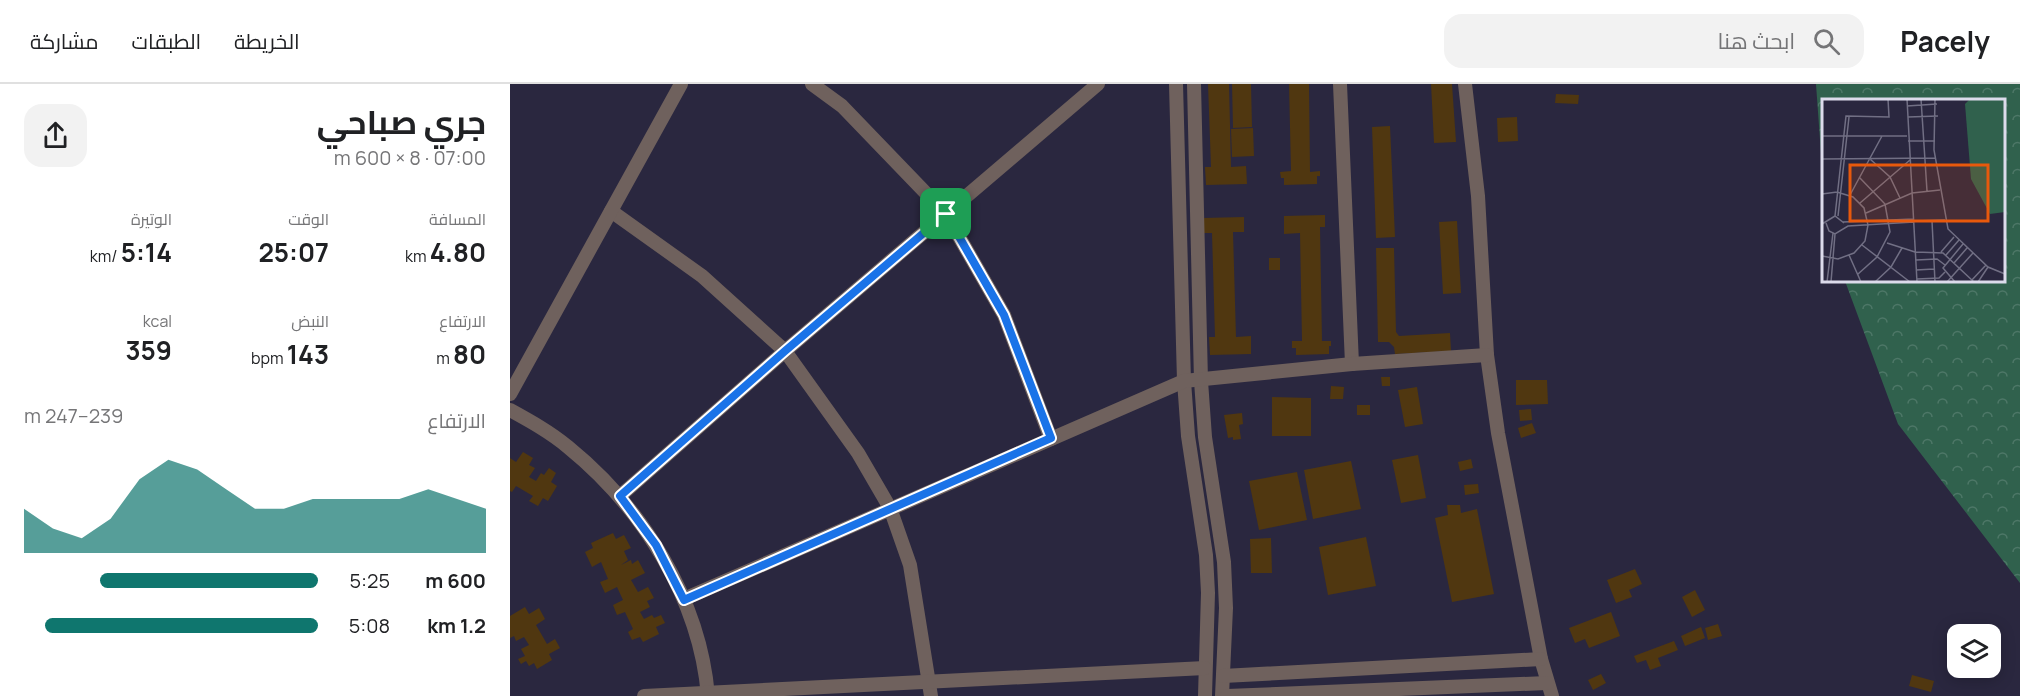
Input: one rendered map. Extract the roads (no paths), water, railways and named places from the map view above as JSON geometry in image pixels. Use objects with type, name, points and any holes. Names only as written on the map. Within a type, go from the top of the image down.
[{"type":"street","points":[[510,394],[681,84]]},
{"type":"street","points":[[812,84],[842,106],[946,214],[1004,315],[1051,438]]},
{"type":"street","points":[[620,496],[785,351],[1098,84]]},
{"type":"street","points":[[1176,84],[1184,381],[1188,436],[1206,555],[1208,593],[1205,696]]},
{"type":"street","points":[[1194,84],[1201,381],[1205,437],[1224,562],[1226,608],[1222,696]]},
{"type":"street","points":[[1340,84],[1352,364]]},
{"type":"street","points":[[1227,696],[1549,689],[1540,659],[1497,433],[1487,355],[1478,196],[1465,84]]},
{"type":"street","points":[[611,211],[702,276],[785,351],[858,453],[890,508],[910,565],[930,689]]},
{"type":"street","points":[[684,600],[1184,381],[1352,364],[1487,355]]},
{"type":"street","points":[[510,410],[566,445],[594,469],[620,496],[656,545],[684,600],[699,645],[707,694]]},
{"type":"street","points":[[1223,676],[1540,659]]},
{"type":"street","points":[[644,696],[930,689],[1205,668]]}]
